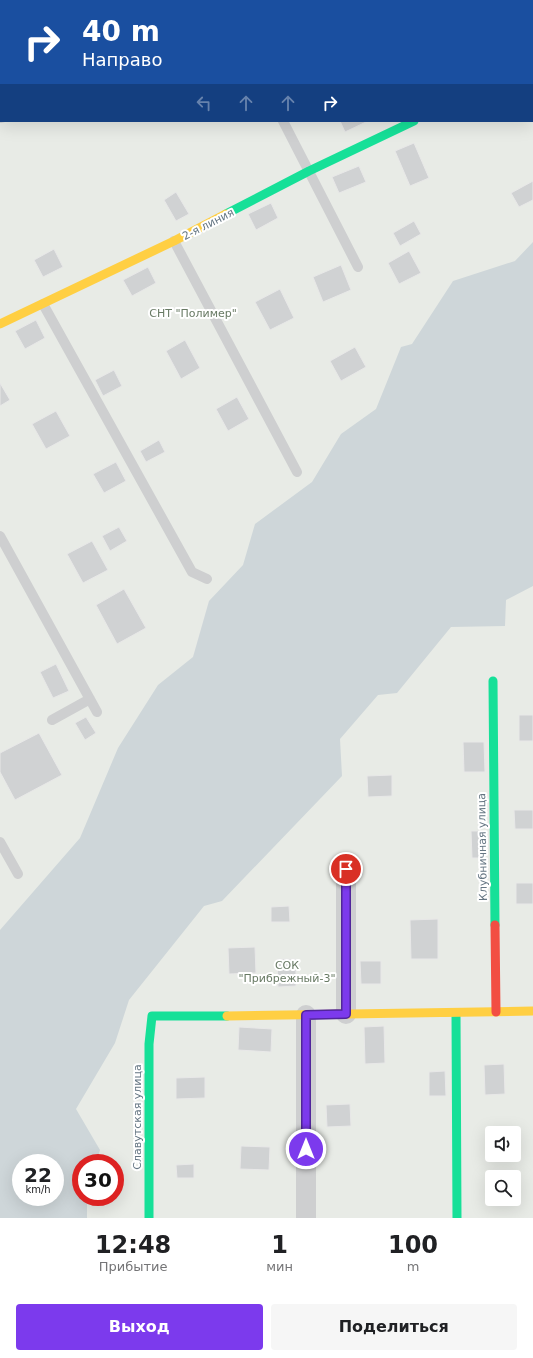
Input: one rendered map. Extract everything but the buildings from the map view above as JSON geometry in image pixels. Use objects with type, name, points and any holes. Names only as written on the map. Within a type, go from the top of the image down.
[{"type":"street","name":"2-я линия","points":[[0,324],[174,241],[309,171],[412,122]]},
{"type":"street","name":"Клубничная улица","points":[[493,681],[496,1012]]},
{"type":"street","points":[[346,869],[346,1014]]},
{"type":"street","points":[[306,1218],[306,1015],[533,1011]]},
{"type":"street","points":[[456,1013],[457,1218]]},
{"type":"street","name":"Славутская улица","points":[[149,1218],[149,1044],[152,1016],[306,1015]]},
{"type":"lane","points":[[283,122],[358,267]]},
{"type":"lane","points":[[174,241],[296,472]]},
{"type":"lane","points":[[43,304],[192,572],[207,579]]},
{"type":"lane","points":[[0,536],[97,712]]},
{"type":"lane","points":[[52,720],[90,699]]},
{"type":"lane","points":[[0,842],[18,874]]},
{"type":"green space","name":"СОК \"Прибрежный-3\"","points":[[0,122],[533,122],[533,1218],[0,1218]]},
{"type":"shaded area","points":[[533,242],[533,586],[506,600],[505,626],[451,627],[397,693],[378,695],[340,739],[342,776],[222,901],[204,906],[129,1000],[115,1043],[76,1109],[100,1150],[99,1154],[72,1154],[72,1206],[87,1206],[87,1218],[0,1218],[0,930],[80,838],[118,748],[158,685],[193,657],[209,601],[243,565],[255,524],[312,482],[341,434],[376,409],[401,347],[412,344],[453,281],[515,261]]},
{"type":"traffic: fast","points":[[226,214],[309,171],[412,122]]},
{"type":"traffic: fast","points":[[493,681],[495,925]]},
{"type":"traffic: fast","points":[[456,1013],[457,1218]]},
{"type":"traffic: fast","points":[[149,1218],[149,1044],[152,1016],[227,1016]]},
{"type":"traffic: slow","points":[[0,324],[174,241],[226,214]]},
{"type":"traffic: slow","points":[[227,1016],[533,1011]]},
{"type":"traffic: jam","points":[[495,925],[496,1012]]},
{"type":"route","points":[[306,1149],[306,1015],[346,1014],[346,869]]},
{"type":"park label","name":"СНТ \"Полимер\"","points":[[193,313]]}]
